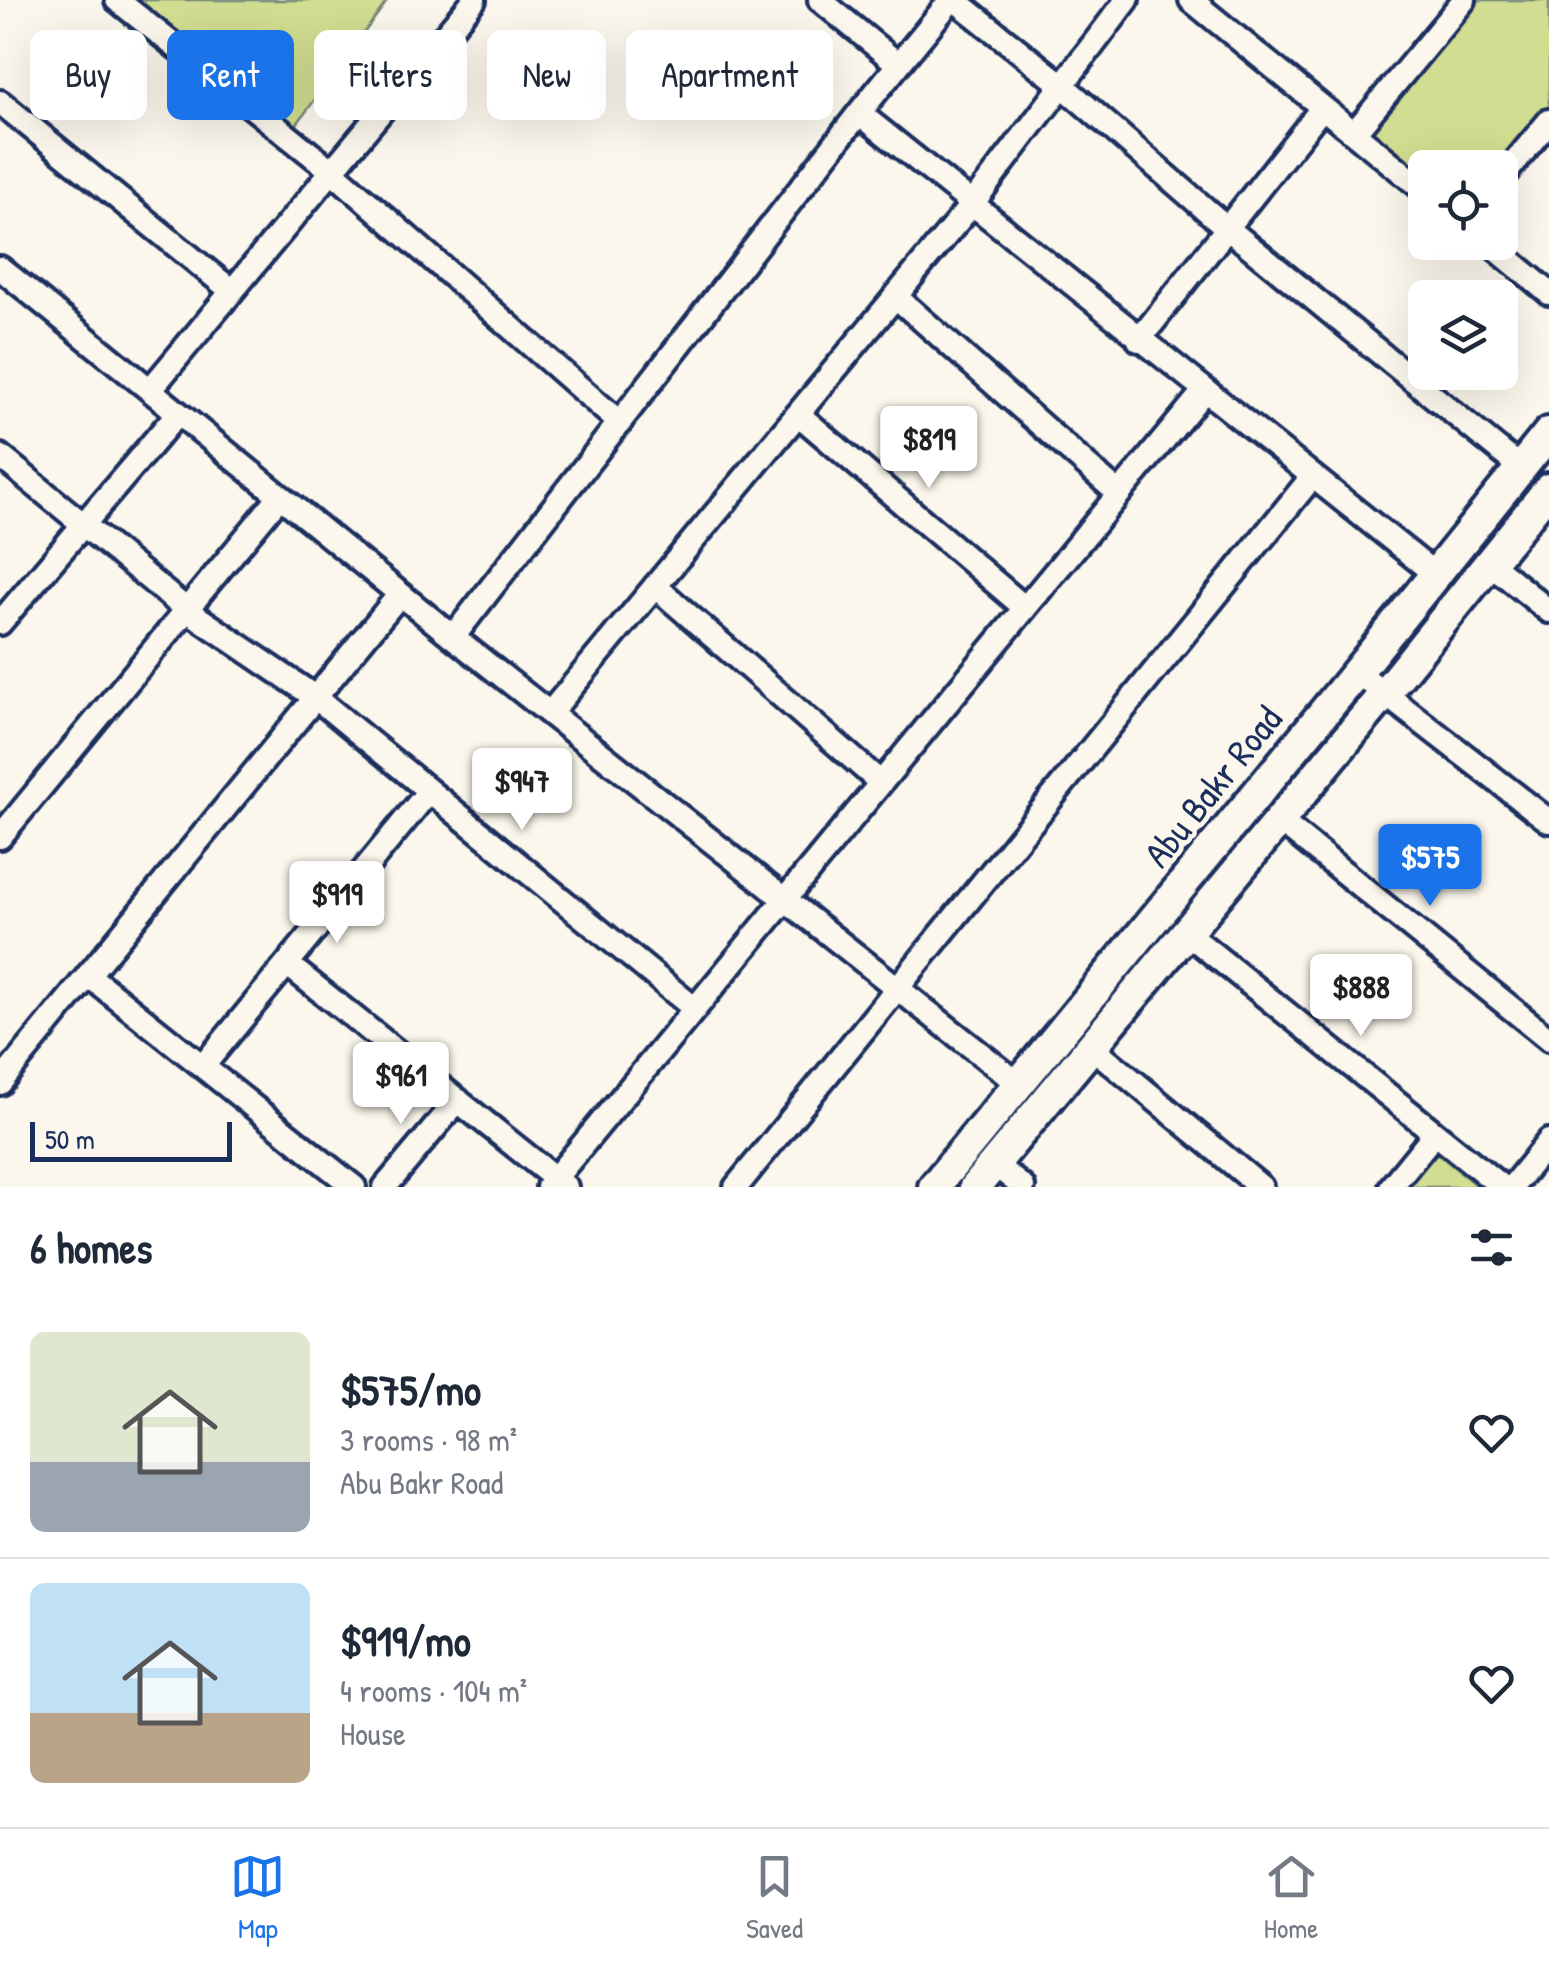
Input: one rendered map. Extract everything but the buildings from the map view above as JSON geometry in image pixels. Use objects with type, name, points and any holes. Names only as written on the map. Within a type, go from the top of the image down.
[{"type":"main road","name":"Abu Bakr Road","points":[[934,1187],[1549,433]]},
{"type":"main road","name":"Abu Bakr Road","points":[[985,1176],[1385,694],[1549,489]]},
{"type":"street","points":[[117,0],[332,171],[620,423]]},
{"type":"street","points":[[150,390],[474,0]]},
{"type":"street","points":[[820,0],[898,64]]},
{"type":"street","points":[[453,636],[860,112],[953,0],[1062,85],[1227,228],[1521,468]]},
{"type":"street","points":[[550,713],[972,204],[1126,0]]},
{"type":"street","points":[[1354,133],[1464,0]]},
{"type":"street","points":[[1201,3],[1408,177]]},
{"type":"street","points":[[0,102],[232,291]]},
{"type":"street","points":[[1139,340],[1322,108]]},
{"type":"street","points":[[860,112],[1435,574]]},
{"type":"street","points":[[1518,158],[1549,121]]},
{"type":"street","points":[[1510,260],[1549,293]]},
{"type":"street","points":[[0,268],[400,594],[1020,1085]]},
{"type":"street","points":[[895,296],[1119,494]]},
{"type":"street","points":[[287,964],[556,1184],[695,1009],[1204,391]]},
{"type":"street","points":[[0,622],[178,413]]},
{"type":"street","points":[[798,414],[1026,608]]},
{"type":"street","points":[[0,456],[187,610],[316,697],[695,1009]]},
{"type":"street","points":[[736,1187],[1312,477]]},
{"type":"street","points":[[0,837],[280,496]]},
{"type":"street","points":[[1491,564],[1549,611]]},
{"type":"street","points":[[655,586],[881,784]]},
{"type":"street","points":[[0,1084],[400,594]]},
{"type":"street","points":[[1357,672],[1549,821]]},
{"type":"street","points":[[203,1066],[430,791]]},
{"type":"street","points":[[1278,820],[1549,1040]]},
{"type":"street","points":[[1187,932],[1502,1187]]},
{"type":"street","points":[[88,975],[354,1187]]},
{"type":"street","points":[[1092,1048],[1261,1187]]},
{"type":"street","points":[[385,1187],[458,1100]]},
{"type":"street","points":[[1391,1187],[1435,1132]]},
{"type":"street","points":[[1512,1187],[1549,1141]]},
{"type":"street","points":[[985,1176],[1023,1187]]},
{"type":"green space","points":[[124,0],[388,0],[366,30],[314,30],[314,101],[294,128],[283,120],[294,120],[294,30],[167,32]]},
{"type":"green space","points":[[1464,0],[1549,0],[1549,121],[1518,151],[1408,150],[1408,177],[1354,133]]},
{"type":"green space","points":[[1437,1153],[1478,1187],[1409,1187]]}]
